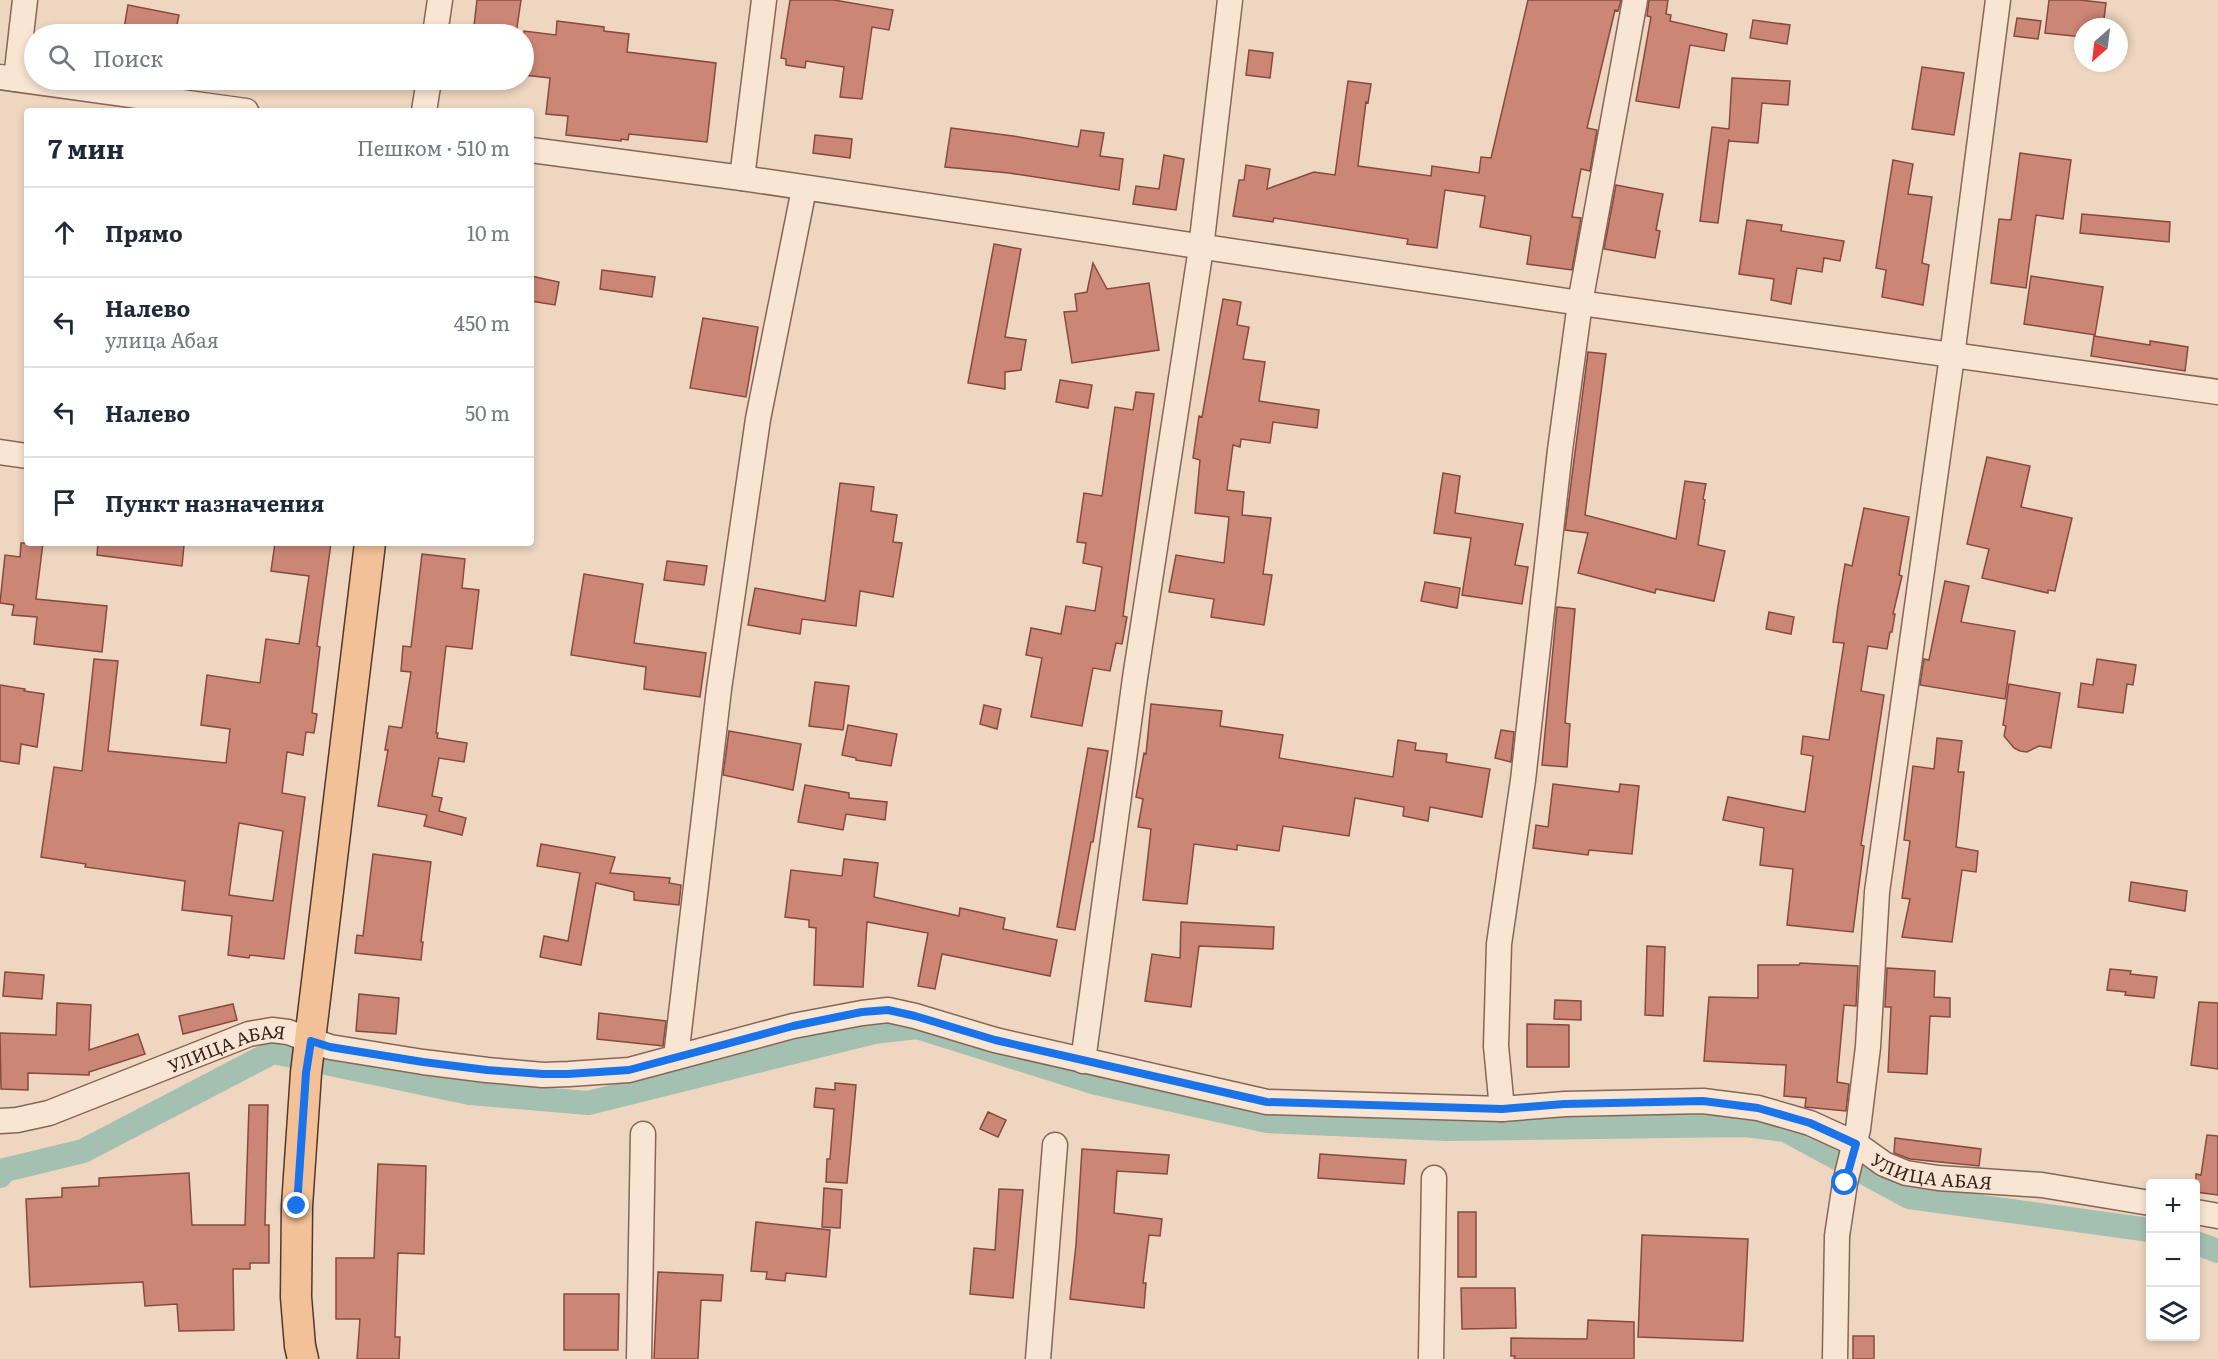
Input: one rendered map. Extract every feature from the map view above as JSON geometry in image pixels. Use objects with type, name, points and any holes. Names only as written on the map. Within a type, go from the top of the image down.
[{"type":"main road","points":[[303,1359],[296,1297],[297,1206],[309,1055],[370,546]]},
{"type":"street","points":[[24,80],[8,78],[25,0]]},
{"type":"street","points":[[436,24],[440,0]]},
{"type":"street","points":[[742,178],[764,0]]},
{"type":"street","points":[[1083,1061],[1134,678],[1201,248],[1230,0]]},
{"type":"street","points":[[1502,1109],[1496,1046],[1499,945],[1523,780],[1560,450],[1580,303],[1635,0]]},
{"type":"street","points":[[1834,1359],[1837,1236],[1845,1183],[1854,1149],[1868,1047],[1877,892],[1952,356],[1998,0]]},
{"type":"street","points":[[95,90],[224,108]]},
{"type":"street","points":[[424,108],[427,90]]},
{"type":"street","points":[[534,150],[742,178],[1580,303],[2218,392]]},
{"type":"street","points":[[676,1058],[719,689],[757,430],[804,189]]},
{"type":"street","points":[[0,452],[24,456]]},
{"type":"street","name":"УЛИЦА АБАЯ","points":[[0,1121],[49,1113],[249,1034],[272,1030],[288,1032],[309,1055],[330,1047],[423,1062],[543,1074],[629,1070],[793,1026],[862,1012],[888,1010],[995,1040],[1267,1102],[1502,1109],[1564,1104],[1703,1101],[1758,1108],[1810,1123],[1854,1149],[1906,1173],[1938,1178],[2042,1185],[2146,1202]]},
{"type":"street","points":[[639,1359],[643,1134]]},
{"type":"street","points":[[1038,1359],[1055,1145]]},
{"type":"street","points":[[1431,1359],[1434,1178]]},
{"type":"street","points":[[2200,1213],[2218,1216]]},
{"type":"building","points":[[477,0],[521,0],[517,24],[474,24]]},
{"type":"building","points":[[790,0],[834,0],[893,10],[889,30],[872,27],[862,99],[840,97],[844,67],[806,61],[805,68],[786,65],[786,59],[781,58]]},
{"type":"building","points":[[1528,0],[1621,0],[1618,11],[1615,10],[1587,128],[1597,130],[1590,171],[1581,169],[1572,217],[1581,218],[1572,270],[1527,264],[1531,236],[1480,227],[1485,196],[1445,190],[1437,248],[1407,244],[1408,239],[1274,218],[1273,222],[1233,216],[1239,180],[1244,180],[1246,165],[1270,169],[1267,189],[1314,172],[1335,175],[1348,81],[1371,84],[1368,103],[1366,102],[1358,166],[1431,176],[1432,166],[1479,173],[1481,157],[1491,158]]},
{"type":"building","points":[[1649,0],[1668,0],[1666,14],[1671,15],[1670,21],[1727,34],[1724,51],[1690,45],[1679,108],[1636,101],[1651,17],[1647,16]]},
{"type":"building","points":[[2049,0],[2106,3],[2104,18],[2074,18],[2074,36],[2045,33]]},
{"type":"building","points":[[128,5],[179,15],[177,24],[125,24]]},
{"type":"building","points":[[2017,18],[2041,21],[2038,39],[2014,36]]},
{"type":"building","points":[[1753,20],[1790,25],[1787,44],[1750,38]]},
{"type":"building","points":[[557,21],[604,27],[604,31],[629,34],[627,52],[716,63],[707,142],[629,134],[628,140],[621,139],[621,141],[566,135],[568,116],[546,114],[550,78],[534,76],[534,32],[556,35]]},
{"type":"building","points":[[1249,50],[1273,53],[1270,78],[1246,75]]},
{"type":"building","points":[[1922,67],[1964,73],[1954,135],[1912,129]]},
{"type":"building","points":[[1732,78],[1790,81],[1788,105],[1762,103],[1758,143],[1729,141],[1729,139],[1718,223],[1700,221],[1712,127],[1729,129]]},
{"type":"building","points":[[951,128],[1078,147],[1081,130],[1104,133],[1100,156],[1123,159],[1119,190],[1009,173],[945,167]]},
{"type":"building","points":[[815,135],[852,139],[850,158],[813,153]]},
{"type":"building","points":[[2020,153],[2071,160],[2063,219],[2036,215],[2026,288],[1991,283],[1999,219],[2011,220]]},
{"type":"building","points":[[1164,155],[1184,159],[1176,210],[1133,204],[1136,186],[1159,189]]},
{"type":"building","points":[[1893,160],[1913,164],[1908,194],[1932,197],[1922,263],[1929,265],[1923,305],[1882,297],[1886,270],[1876,268]]},
{"type":"building","points":[[1616,185],[1663,194],[1656,230],[1660,231],[1655,258],[1604,249]]},
{"type":"building","points":[[2082,214],[2170,222],[2169,242],[2080,233]]},
{"type":"building","points":[[1747,220],[1782,225],[1781,231],[1844,241],[1840,261],[1824,258],[1822,272],[1797,268],[1791,304],[1771,300],[1774,279],[1739,274]]},
{"type":"building","points":[[994,244],[1021,249],[1005,337],[1026,340],[1021,370],[1005,372],[1005,389],[968,383]]},
{"type":"building","points":[[1093,263],[1107,289],[1149,283],[1159,350],[1072,363],[1064,312],[1077,311],[1075,294],[1087,292]]},
{"type":"building","points":[[602,270],[655,277],[652,297],[600,289]]},
{"type":"building","points":[[2031,276],[2103,287],[2095,335],[2024,324]]},
{"type":"building","points":[[534,277],[559,282],[555,305],[534,302]]},
{"type":"building","points":[[1223,299],[1241,302],[1237,325],[1249,327],[1243,359],[1265,362],[1259,401],[1319,410],[1317,428],[1273,422],[1270,443],[1241,439],[1240,447],[1233,445],[1227,490],[1244,492],[1242,515],[1271,518],[1263,574],[1272,575],[1264,625],[1211,617],[1214,599],[1169,592],[1176,555],[1224,563],[1229,517],[1195,513],[1200,460],[1193,458],[1199,416],[1202,417]]},
{"type":"building","points":[[703,318],[758,327],[746,397],[690,388]]},
{"type":"building","points":[[2094,336],[2150,345],[2150,341],[2188,347],[2185,371],[2091,356]]},
{"type":"building","points":[[1588,352],[1606,354],[1585,515],[1676,539],[1685,481],[1706,484],[1698,545],[1725,551],[1714,601],[1656,589],[1655,593],[1578,573],[1588,533],[1565,530]]},
{"type":"building","points":[[1060,380],[1092,385],[1088,408],[1056,402]]},
{"type":"building","points":[[1136,392],[1154,394],[1123,616],[1127,617],[1122,644],[1116,643],[1110,671],[1093,668],[1082,726],[1031,717],[1042,658],[1026,655],[1031,628],[1061,634],[1066,606],[1095,611],[1102,567],[1083,563],[1086,543],[1077,542],[1084,493],[1102,496],[1115,407],[1133,410]]},
{"type":"building","points":[[1987,457],[2030,466],[2021,507],[2072,518],[2055,591],[2048,590],[2048,593],[1982,578],[1989,549],[1967,544]]},
{"type":"building","points":[[1443,473],[1460,476],[1455,513],[1523,524],[1515,565],[1528,567],[1522,604],[1462,595],[1471,538],[1434,533]]},
{"type":"building","points":[[840,483],[874,487],[871,511],[897,515],[893,542],[902,543],[893,597],[860,591],[856,626],[802,619],[800,634],[748,625],[755,588],[825,601]]},
{"type":"building","points":[[1864,508],[1909,517],[1892,632],[1890,632],[1887,649],[1868,646],[1861,691],[1884,695],[1861,845],[1864,846],[1853,932],[1787,925],[1793,869],[1760,865],[1764,828],[1723,820],[1728,797],[1805,812],[1813,756],[1801,754],[1803,736],[1829,740],[1844,643],[1833,642],[1838,606],[1845,564],[1852,566]]},
{"type":"building","points":[[21,543],[24,543],[24,546],[43,546],[36,599],[107,606],[102,652],[34,644],[37,617],[12,615],[14,605],[0,603],[5,555],[20,557]]},
{"type":"building","points":[[98,546],[184,546],[182,566],[97,555]]},
{"type":"building","points":[[275,546],[331,546],[317,646],[320,647],[312,713],[317,714],[314,733],[306,732],[303,755],[287,752],[282,793],[305,797],[284,959],[228,955],[232,916],[182,910],[185,881],[85,867],[86,864],[41,857],[54,767],[82,771],[94,659],[118,661],[108,751],[226,763],[230,729],[201,725],[207,675],[260,683],[266,639],[299,644],[309,576],[271,571]],"holes":[[[239,823],[283,831],[273,901],[229,895]]]},
{"type":"building","points":[[422,554],[465,559],[462,588],[479,590],[472,649],[446,646],[436,733],[438,733],[437,738],[467,743],[464,762],[439,758],[432,796],[442,798],[439,811],[466,818],[462,835],[424,826],[427,815],[378,806],[388,750],[385,750],[389,726],[402,728],[411,672],[401,671],[403,646],[411,647]]},
{"type":"building","points":[[667,561],[707,566],[704,585],[664,580]]},
{"type":"building","points":[[584,574],[643,584],[634,643],[706,653],[700,697],[644,689],[646,667],[571,655]]},
{"type":"building","points":[[1945,581],[1969,586],[1961,622],[2015,631],[2005,699],[1920,685],[1924,659],[1929,660]]},
{"type":"building","points":[[1425,582],[1460,588],[1457,608],[1421,601]]},
{"type":"building","points":[[1557,607],[1575,609],[1565,723],[1570,724],[1567,767],[1542,765]]},
{"type":"building","points":[[1769,612],[1794,617],[1791,634],[1766,629]]},
{"type":"building","points":[[2097,659],[2136,665],[2133,685],[2127,684],[2123,713],[2078,707],[2081,683],[2093,685]]},
{"type":"building","points":[[815,682],[849,686],[843,730],[809,726]]},
{"type":"building","points":[[2009,684],[2060,693],[2051,748],[2039,746],[2027,752],[2020,751],[2014,748],[2004,736],[2006,726],[2003,725]]},
{"type":"building","points":[[0,685],[44,694],[37,747],[21,744],[19,764],[0,761]]},
{"type":"building","points":[[1151,704],[1222,711],[1220,726],[1283,735],[1279,758],[1393,777],[1398,740],[1416,743],[1415,750],[1447,754],[1446,762],[1490,769],[1482,817],[1430,807],[1428,821],[1403,816],[1404,807],[1355,798],[1349,836],[1283,826],[1279,851],[1237,845],[1237,850],[1194,844],[1187,904],[1143,900],[1151,829],[1138,827],[1143,799],[1136,797],[1144,753],[1146,754]]},
{"type":"building","points":[[984,705],[1001,709],[997,729],[980,724]]},
{"type":"building","points":[[848,725],[897,734],[891,766],[856,760],[856,758],[842,755]]},
{"type":"building","points":[[1501,730],[1514,732],[1511,762],[1495,758]]},
{"type":"building","points":[[729,731],[801,744],[793,790],[723,775]]},
{"type":"building","points":[[1937,738],[1962,741],[1958,772],[1964,772],[1956,847],[1978,851],[1976,872],[1962,870],[1952,942],[1902,937],[1910,899],[1902,898],[1910,841],[1904,840],[1913,766],[1934,769]]},
{"type":"building","points":[[1088,748],[1108,751],[1075,930],[1057,927]]},
{"type":"building","points":[[1553,784],[1619,792],[1620,784],[1639,786],[1632,854],[1589,850],[1588,855],[1533,848],[1536,825],[1548,827]]},
{"type":"building","points":[[805,785],[849,793],[849,798],[887,802],[885,820],[846,814],[843,830],[798,822]]},
{"type":"building","points":[[541,844],[615,857],[610,873],[670,878],[669,883],[681,885],[679,905],[634,900],[634,892],[596,883],[581,965],[540,957],[544,936],[568,941],[580,873],[537,866]]},
{"type":"building","points":[[373,854],[431,862],[421,942],[423,942],[421,960],[355,953],[357,935],[363,936]]},
{"type":"building","points":[[844,859],[878,863],[874,897],[959,916],[960,908],[1005,918],[1003,929],[1057,940],[1050,976],[942,954],[935,989],[918,986],[928,933],[867,922],[863,987],[814,985],[816,928],[809,927],[809,920],[785,917],[791,870],[842,876]]},
{"type":"building","points":[[2131,882],[2187,891],[2185,911],[2129,901]]},
{"type":"building","points":[[1181,922],[1274,927],[1273,949],[1199,946],[1191,1007],[1145,1001],[1152,954],[1180,958]]},
{"type":"building","points":[[1647,946],[1665,947],[1663,1016],[1645,1015]]},
{"type":"building","points":[[1800,963],[1858,966],[1856,1006],[1844,1005],[1837,1082],[1849,1084],[1846,1111],[1805,1107],[1806,1098],[1784,1096],[1786,1065],[1704,1061],[1709,997],[1758,998],[1758,965],[1799,965]]},
{"type":"building","points":[[1887,968],[1935,971],[1934,997],[1950,998],[1950,1017],[1930,1016],[1927,1074],[1888,1072],[1891,1007],[1885,1007]]},
{"type":"building","points":[[2110,969],[2157,977],[2154,998],[2125,995],[2126,992],[2107,990]]},
{"type":"building","points":[[5,972],[44,975],[42,999],[3,996]]},
{"type":"building","points":[[359,994],[399,998],[396,1034],[356,1031]]},
{"type":"building","points":[[1555,1000],[1581,1001],[1581,1020],[1554,1019]]},
{"type":"building","points":[[2199,1002],[2218,1003],[2218,1069],[2191,1065]]},
{"type":"building","points":[[57,1003],[91,1005],[89,1050],[138,1034],[145,1054],[89,1072],[89,1075],[28,1073],[28,1090],[1,1089],[0,1033],[56,1035]]},
{"type":"building","points":[[233,1004],[237,1020],[183,1034],[179,1016]]},
{"type":"building","points":[[599,1013],[666,1021],[663,1046],[597,1039]]},
{"type":"building","points":[[1527,1024],[1569,1025],[1569,1067],[1527,1067]]},
{"type":"building","points":[[835,1083],[856,1085],[847,1183],[826,1182],[834,1109],[814,1107],[816,1088],[835,1090]]},
{"type":"building","points":[[249,1105],[268,1105],[265,1225],[269,1225],[269,1263],[250,1263],[250,1269],[233,1269],[234,1330],[179,1331],[177,1304],[145,1306],[143,1282],[30,1287],[26,1199],[62,1197],[62,1188],[99,1186],[99,1178],[189,1173],[192,1225],[245,1225]]},
{"type":"building","points":[[988,1112],[1006,1120],[998,1137],[980,1129]]},
{"type":"building","points":[[2207,1135],[2218,1136],[2218,1195],[2200,1193],[2200,1179],[2196,1179],[2196,1174],[2201,1175]]},
{"type":"building","points":[[1895,1138],[1981,1149],[1979,1166],[1910,1159],[1894,1153]]},
{"type":"building","points":[[1082,1149],[1169,1155],[1167,1174],[1117,1171],[1114,1213],[1162,1219],[1160,1236],[1149,1235],[1143,1283],[1146,1283],[1144,1308],[1070,1299]]},
{"type":"building","points":[[1320,1154],[1406,1160],[1404,1184],[1318,1178]]},
{"type":"building","points":[[378,1164],[426,1166],[424,1254],[398,1253],[395,1337],[400,1337],[399,1359],[357,1359],[360,1319],[336,1319],[336,1258],[374,1258]]},
{"type":"building","points":[[824,1188],[842,1190],[840,1228],[822,1227]]},
{"type":"building","points":[[999,1189],[1023,1190],[1013,1298],[970,1294],[974,1248],[995,1250]]},
{"type":"building","points":[[1458,1212],[1476,1212],[1476,1277],[1458,1277]]},
{"type":"building","points":[[756,1222],[830,1230],[826,1277],[786,1273],[785,1281],[766,1279],[767,1272],[751,1271]]},
{"type":"building","points":[[1642,1235],[1748,1239],[1743,1341],[1638,1337]]},
{"type":"building","points":[[658,1272],[723,1275],[721,1301],[701,1300],[698,1359],[654,1359]]},
{"type":"building","points":[[1461,1288],[1515,1288],[1516,1328],[1462,1329]]},
{"type":"building","points":[[564,1294],[619,1294],[618,1350],[564,1350]]},
{"type":"building","points":[[1588,1320],[1634,1322],[1634,1359],[1514,1359],[1515,1356],[1511,1356],[1511,1338],[1587,1339]]},
{"type":"building","points":[[1853,1336],[1874,1336],[1874,1359],[1853,1359]]},
{"type":"waterway","points":[[0,1176],[5,1170],[83,1151],[273,1052],[470,1093],[588,1103],[874,1032],[917,1027],[1096,1083],[1267,1121],[1447,1129],[1745,1125],[1785,1130],[1909,1197],[2146,1229]]},
{"type":"waterway","points":[[2200,1244],[2218,1251]]},
{"type":"route","points":[[297,1206],[306,1073],[311,1041],[330,1047],[423,1062],[487,1070],[568,1074],[629,1070],[793,1026],[862,1012],[888,1010],[995,1040],[1267,1102],[1502,1109],[1564,1104],[1703,1101],[1758,1108],[1810,1123],[1856,1144],[1845,1183]]}]
